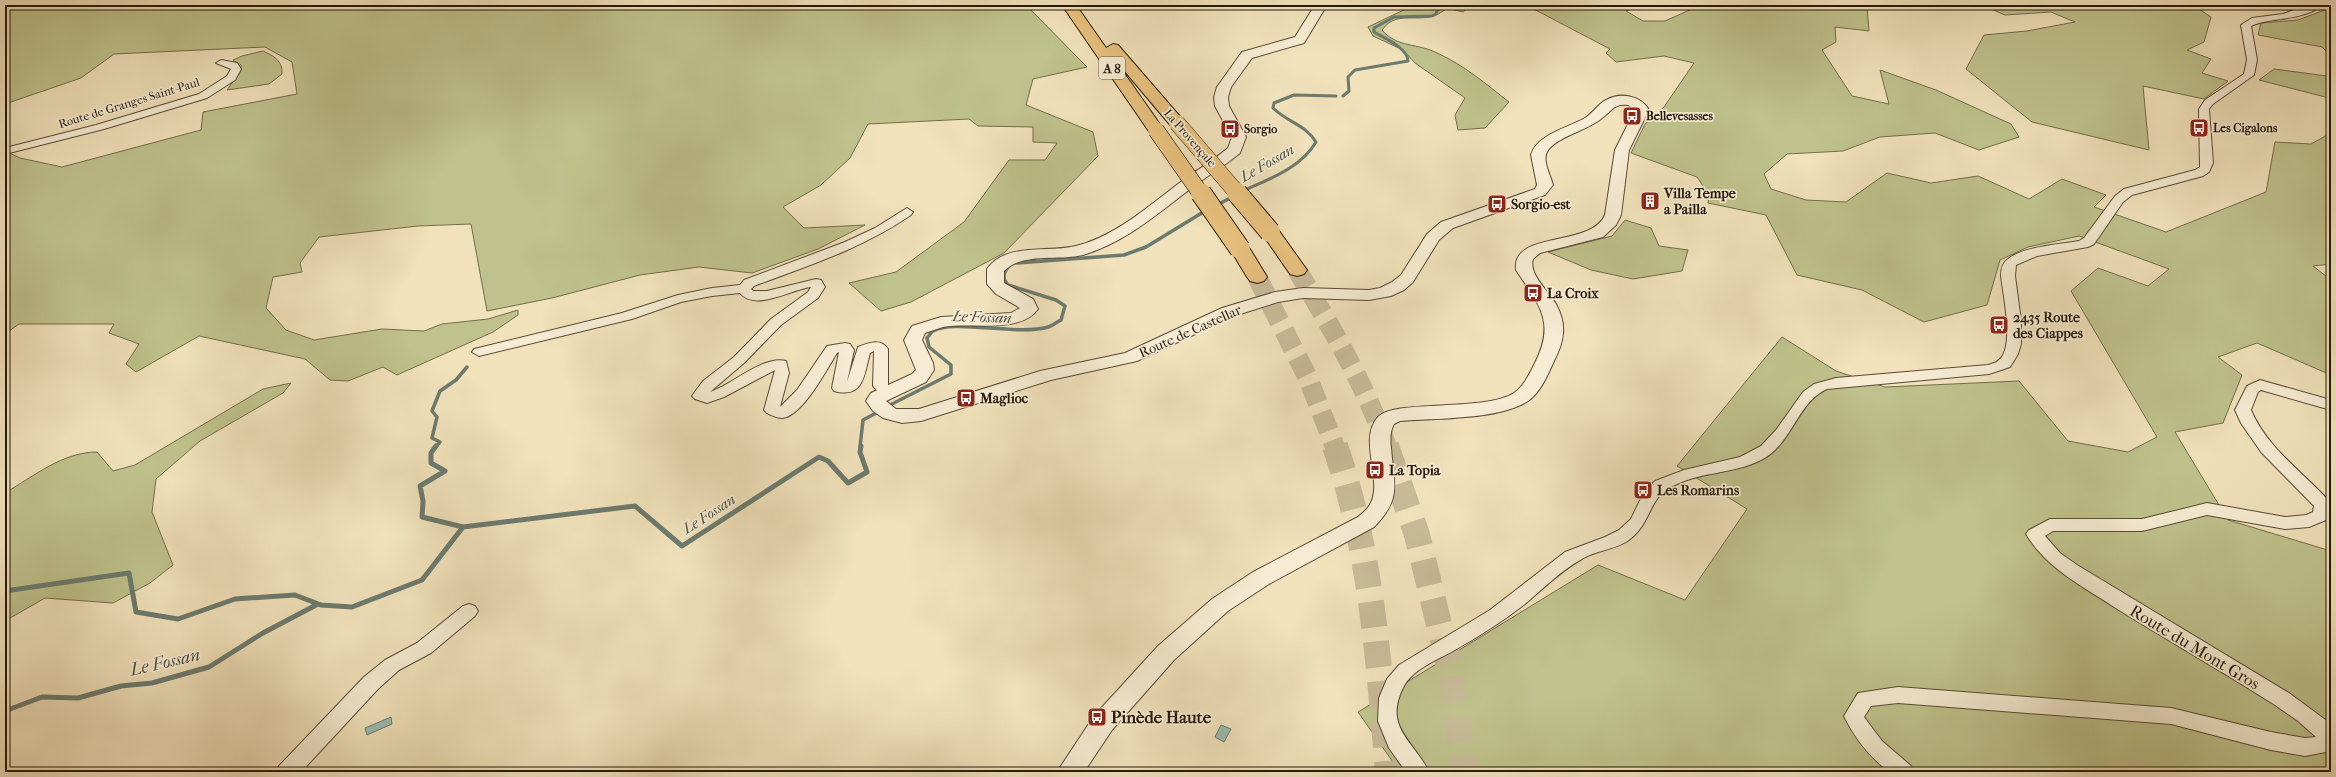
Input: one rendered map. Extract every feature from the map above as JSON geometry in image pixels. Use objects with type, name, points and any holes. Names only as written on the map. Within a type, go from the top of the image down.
[{"type":"highway","name":"La Provençale","points":[[1069,5],[1240,249],[1257,277]]},
{"type":"highway","name":"La Provençale","points":[[1083,5],[1106,39],[1270,232],[1297,270]]},
{"type":"street","points":[[744,289],[749,295],[761,297],[777,294],[808,283],[816,283],[818,287],[813,296],[776,322],[738,360],[708,384],[700,396],[712,397],[771,366],[781,364],[782,373],[772,402],[772,410],[780,413],[786,412],[799,398],[832,349],[845,347],[847,350],[839,384],[840,388],[845,389],[852,386],[854,382],[863,350],[875,346],[881,349],[880,386],[884,404],[919,378],[925,370],[924,363],[913,340],[918,330],[941,322],[1000,320],[1024,314],[1029,309],[1027,303],[997,287],[994,279],[994,271],[1002,262],[1012,258],[1075,251],[1095,246],[1119,232],[1235,150],[1239,137],[1222,106],[1221,96],[1224,87],[1247,55],[1300,40],[1310,20],[1321,5]]},
{"type":"street","points":[[1419,772],[1394,739],[1386,720],[1386,706],[1395,683],[1412,666],[1463,636],[1517,600],[1572,556],[1589,548],[1615,540],[1629,531],[1638,522],[1650,494],[1659,486],[1675,477],[1743,464],[1761,454],[1773,443],[1806,397],[1819,387],[1836,383],[1989,369],[2006,363],[2013,351],[2015,335],[2008,276],[2008,267],[2013,261],[2023,256],[2083,244],[2089,241],[2119,199],[2128,192],[2199,174],[2205,169],[2207,163],[2204,109],[2209,102],[2249,75],[2252,60],[2246,25],[2255,20],[2285,17],[2316,5]]},
{"type":"street","name":"Route de Granges Saint-Paul","points":[[5,151],[100,127],[202,96],[221,86],[234,74],[236,69],[233,65],[222,63]]},
{"type":"street","name":"Route de Castellar","points":[[884,404],[903,418],[921,415],[1047,375],[1118,361],[1148,350],[1228,312],[1275,297],[1303,293],[1369,295],[1398,286],[1407,278],[1433,237],[1448,225],[1540,192],[1545,185],[1544,176],[1538,159],[1539,152],[1548,143],[1597,116],[1612,102],[1626,100],[1641,107],[1641,114],[1625,141],[1622,150],[1613,215],[1610,222],[1597,234],[1534,250],[1527,255],[1523,262],[1524,270],[1553,313],[1557,325],[1554,347],[1529,390],[1509,403],[1479,408],[1398,415],[1388,419],[1383,424],[1381,440],[1383,492],[1379,508],[1366,522],[1309,555],[1261,578],[1220,605],[1166,653],[1103,723],[1070,772]]},
{"type":"street","points":[[479,352],[627,316],[678,299],[712,292],[744,289],[749,283],[770,274],[850,245],[879,231],[907,212]]},
{"type":"street","name":"Route du Mont Gros","points":[[1904,772],[1885,758],[1862,734],[1854,716],[1865,699],[1898,694],[2171,716],[2271,741],[2306,747],[2326,745],[2327,733],[2310,718],[2064,565],[2040,546],[2036,534],[2050,525],[2142,524],[2207,509],[2286,522],[2310,521],[2320,516],[2323,505],[2310,489],[2255,436],[2247,422],[2243,410],[2252,389],[2260,385],[2331,405]]},
{"type":"street","points":[[286,772],[294,766],[376,678],[392,665],[424,648],[469,611]]},
{"type":"green space","points":[[5,5],[1026,5],[1087,67],[1033,79],[1026,105],[1093,132],[1098,156],[1004,253],[911,302],[881,311],[849,283],[896,272],[964,222],[1009,160],[1045,160],[1057,143],[1033,142],[1033,127],[978,126],[969,119],[868,124],[850,158],[821,185],[783,207],[804,228],[865,225],[818,249],[752,273],[699,267],[640,275],[552,298],[487,311],[471,224],[418,226],[319,237],[300,263],[302,272],[273,277],[266,308],[286,330],[314,340],[382,329],[424,331],[442,324],[488,319],[518,310],[518,315],[493,332],[397,375],[383,367],[348,381],[330,380],[305,359],[199,336],[136,372],[126,364],[139,344],[109,333],[114,324],[19,324],[5,334],[5,151],[20,158],[62,167],[201,130],[203,112],[297,94],[292,62],[265,47],[114,54],[81,78],[5,104]]},
{"type":"green space","points":[[1411,5],[1471,5],[1463,12],[1447,8],[1430,17],[1396,19],[1382,30],[1394,40],[1430,50],[1456,63],[1509,102],[1485,128],[1458,130],[1455,115],[1465,98],[1415,63],[1403,50],[1373,36],[1368,27],[1412,6]]},
{"type":"green space","points":[[1526,5],[1643,5],[1626,11],[1643,21],[1665,21],[1701,5],[1853,5],[1867,7],[1869,31],[1835,27],[1836,42],[1822,50],[1852,96],[1889,104],[1880,70],[1936,90],[2011,124],[2019,137],[1979,150],[1935,133],[1880,137],[1843,151],[1787,154],[1764,174],[1771,189],[1806,200],[1846,202],[1887,173],[1931,183],[1978,176],[2029,199],[2062,179],[2106,195],[2094,207],[2166,232],[2266,192],[2275,142],[2311,144],[2331,133],[2331,264],[2313,266],[2331,280],[2331,375],[2257,343],[2218,357],[2242,375],[2223,423],[2175,432],[2228,520],[2331,551],[2331,772],[1400,772],[1358,712],[1598,565],[1685,600],[1747,509],[1677,466],[1782,337],[1836,371],[1885,387],[2019,381],[2068,441],[2128,452],[2157,437],[2071,291],[2098,268],[2148,286],[2169,269],[2079,236],[2028,247],[2000,260],[1987,305],[1924,322],[1862,290],[1797,275],[1766,215],[1708,203],[1709,195],[1697,177],[1631,153],[1645,124],[1664,107],[1694,63],[1664,56],[1616,62],[1606,53],[1610,49]]},
{"type":"green space","points":[[1982,5],[2193,5],[2211,17],[2204,42],[2187,50],[2211,59],[2202,73],[2228,81],[2204,99],[2143,86],[2149,150],[2032,122],[1966,69],[1984,35],[2027,31],[2075,22],[2051,12],[2005,15]]},
{"type":"green space","points":[[2330,8],[2331,56],[2322,47],[2258,35],[2261,23],[2298,20]]},
{"type":"green space","points":[[263,51],[271,55],[279,62],[282,69],[282,74],[269,84],[227,90],[241,70],[241,65],[233,60],[242,56]]},
{"type":"green space","points":[[2274,69],[2327,76],[2331,71],[2331,100],[2329,98],[2259,80]]},
{"type":"green space","points":[[1625,220],[1651,228],[1659,246],[1688,250],[1682,271],[1633,279],[1591,270],[1548,252],[1612,236]]},
{"type":"green space","points":[[291,383],[283,393],[200,441],[156,479],[152,512],[173,565],[150,583],[113,603],[45,598],[5,621],[5,493],[49,466],[61,460],[84,453],[97,452],[113,471],[135,465],[263,389]]},
{"type":"water","points":[[391,717],[392,724],[367,735],[365,728]]},
{"type":"water","points":[[1221,725],[1231,729],[1224,742],[1215,737]]},
{"type":"waterway","name":"Le Fossan","points":[[1343,96],[1349,91],[1348,77],[1355,70],[1408,61],[1407,56],[1400,48],[1374,32],[1374,28],[1394,17],[1432,16],[1436,14],[1439,5]]},
{"type":"waterway","name":"Le Fossan","points":[[1243,191],[1274,177],[1293,166],[1310,151],[1316,142],[1302,127],[1278,113],[1273,108],[1274,103],[1294,95],[1336,96]]},
{"type":"waterway","name":"Le Fossan","points":[[1217,205],[1232,197]]},
{"type":"waterway","name":"Le Fossan","points":[[1017,263],[1124,255],[1146,247],[1205,211]]},
{"type":"waterway","name":"Le Fossan","points":[[886,407],[951,374],[951,365],[929,347],[927,338],[933,331],[942,328],[955,327],[1020,330],[1035,329],[1050,326],[1061,320],[1065,306],[1056,300],[1008,285],[1004,276],[1005,271],[1009,266]]},
{"type":"waterway","points":[[436,447],[440,442],[432,438],[437,417],[432,411],[440,391],[456,380],[467,367]]},
{"type":"waterway","name":"Le Fossan","points":[[860,447],[863,420],[880,411]]},
{"type":"waterway","points":[[436,446],[431,453],[431,463],[445,471],[420,486],[423,501],[422,517],[463,527]]},
{"type":"waterway","name":"Le Fossan","points":[[463,527],[635,506],[682,546],[819,457],[828,461],[848,483],[867,472],[860,452],[861,446]]},
{"type":"waterway","points":[[5,591],[129,573],[136,612],[178,619],[235,599],[295,595],[321,605],[352,607],[422,580],[463,527]]},
{"type":"waterway","name":"Le Fossan","points":[[5,711],[42,697],[78,698],[121,686],[152,683],[209,667],[263,633],[318,604]]},
{"type":"tunnel","points":[[1297,270],[1335,334],[1358,378],[1387,447]]},
{"type":"tunnel","points":[[1257,277],[1308,378],[1335,447]]},
{"type":"tunnel","points":[[1335,446],[1357,525],[1372,607],[1388,772]]},
{"type":"tunnel","points":[[1386,446],[1417,535],[1449,665],[1465,772]]},
{"type":"place","name":"Bellevesasses","points":[[1632,116]]},
{"type":"place","name":"Les Cigalons","points":[[2199,128]]},
{"type":"place","name":"Sorgio","points":[[1230,129]]},
{"type":"place","name":"Villa Tempe a Pailla","points":[[1650,201]]},
{"type":"place","name":"Sorgio-est","points":[[1497,204]]},
{"type":"place","name":"La Croix","points":[[1533,293]]},
{"type":"place","name":"2435 Route des Ciappes","points":[[1999,325]]},
{"type":"place","name":"Maglioc","points":[[966,398]]},
{"type":"place","name":"La Topia","points":[[1375,470]]},
{"type":"place","name":"Les Romarins","points":[[1643,490]]},
{"type":"place","name":"Pinède Haute","points":[[1097,717]]}]
